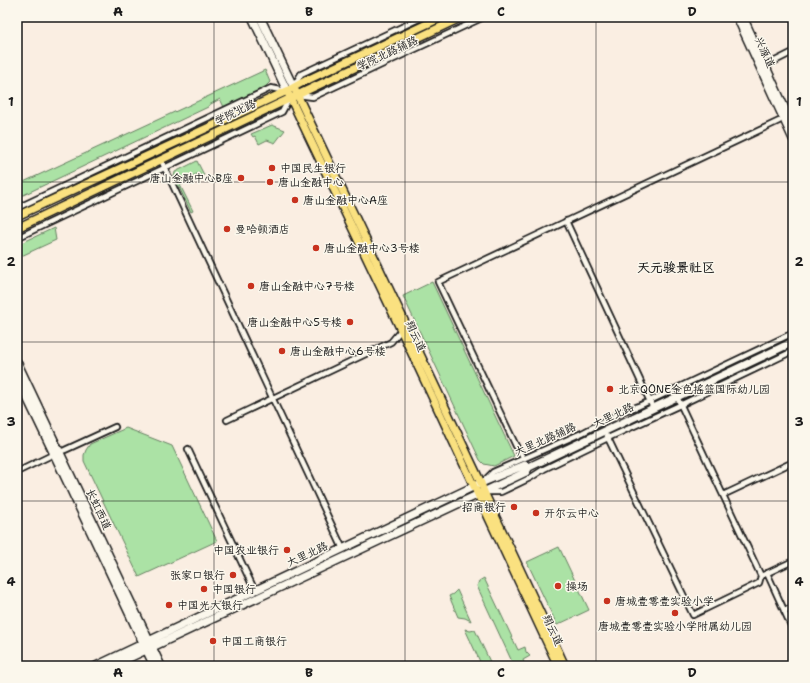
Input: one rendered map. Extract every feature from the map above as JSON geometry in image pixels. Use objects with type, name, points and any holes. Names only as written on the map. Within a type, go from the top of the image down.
[{"type":"main road","name":"翔云道","points":[[252,17],[292,93],[481,484],[480,493],[558,666]]},
{"type":"main road","name":"翔云道","points":[[260,17],[292,93],[473,487],[480,493],[565,666]]},
{"type":"main road","name":"学院北路","points":[[17,228],[161,160],[292,93],[347,61],[442,17]]},
{"type":"main road","name":"学院北路","points":[[17,216],[462,17]]},
{"type":"main road","name":"兴源道","points":[[737,17],[793,126]]},
{"type":"main road","name":"兴源道","points":[[742,17],[793,139]]},
{"type":"main road","points":[[126,166],[130,174]]},
{"type":"main road","name":"大里北路","points":[[96,666],[148,645],[526,472],[529,467],[606,434],[653,408],[793,342]]},
{"type":"main road","name":"长虹西道","points":[[17,362],[56,454]]},
{"type":"main road","name":"长虹西道","points":[[17,377],[56,454],[148,645],[161,666]]},
{"type":"main road","name":"大里北路","points":[[112,666],[148,645],[343,549],[473,487],[525,465],[529,467]]},
{"type":"main road","name":"长虹西道","points":[[148,645],[154,666]]},
{"type":"street","name":"学院北路辅路","points":[[423,17],[301,74],[292,93],[313,97],[484,17]]},
{"type":"street","points":[[763,67],[793,52]]},
{"type":"street","points":[[344,54],[347,61]]},
{"type":"street","points":[[17,208],[271,88],[292,93],[282,112],[17,238]]},
{"type":"street","points":[[524,459],[517,448],[438,282],[779,121]]},
{"type":"street","points":[[122,158],[126,166]]},
{"type":"street","points":[[161,160],[343,549]]},
{"type":"street","points":[[130,174],[134,183]]},
{"type":"street","points":[[49,213],[49,223]]},
{"type":"street","points":[[566,221],[653,408]]},
{"type":"street","points":[[227,420],[391,342],[401,330]]},
{"type":"street","name":"大里北路辅路","points":[[481,484],[493,472],[582,433],[624,411],[650,401],[793,333]]},
{"type":"street","points":[[480,493],[501,492],[530,478],[606,434],[680,405],[793,351]]},
{"type":"street","points":[[606,434],[692,615],[759,583],[761,576],[677,397]]},
{"type":"street","points":[[17,472],[115,427]]},
{"type":"street","points":[[188,449],[255,591]]},
{"type":"street","points":[[17,475],[56,454]]},
{"type":"street","points":[[723,495],[793,462]]},
{"type":"street","points":[[761,576],[793,561]]},
{"type":"street","points":[[767,573],[793,630]]},
{"type":"street","points":[[784,611],[793,607]]},
{"type":"green space","points":[[265,70],[270,82],[265,87],[224,107],[220,99],[208,107],[17,198],[17,185]]},
{"type":"green space","points":[[272,125],[285,130],[275,143],[267,140],[259,144],[255,136],[253,137],[251,134]]},
{"type":"green space","points":[[197,161],[204,175],[201,177],[199,173],[182,181],[183,184],[180,185],[193,211],[191,212],[174,177],[175,172]]},
{"type":"green space","points":[[54,228],[56,240],[17,258],[17,245]]},
{"type":"green space","points":[[432,282],[514,456],[494,466],[484,464],[480,460],[403,296]]},
{"type":"green space","points":[[126,428],[172,446],[217,541],[139,577],[84,461],[84,455],[90,444]]},
{"type":"green space","name":"操场","points":[[559,547],[589,610],[557,625],[527,562]]},
{"type":"green space","points":[[484,578],[518,650],[525,647],[526,652],[530,656],[523,660],[525,666],[514,666],[477,586],[479,581]]},
{"type":"green space","points":[[457,590],[471,621],[458,617],[449,596]]},
{"type":"green space","points":[[465,629],[470,631],[475,630],[492,666],[482,666]]},
{"type":"place","name":"中国民生银行","points":[[272,168]]},
{"type":"place","name":"唐山金融中心B座","points":[[241,178]]},
{"type":"place","name":"唐山金融中心","points":[[270,182]]},
{"type":"place","name":"唐山金融中心A座","points":[[295,200]]},
{"type":"place","name":"曼哈顿酒店","points":[[227,229]]},
{"type":"place","name":"唐山金融中心3号楼","points":[[316,248]]},
{"type":"place","name":"唐山金融中心7号楼","points":[[251,286]]},
{"type":"place","name":"唐山金融中心5号楼","points":[[350,322]]},
{"type":"place","name":"唐山金融中心6号楼","points":[[282,351]]},
{"type":"place","name":"北京QONE金色摇篮国际幼儿园","points":[[610,389]]},
{"type":"place","name":"招商银行","points":[[514,507]]},
{"type":"place","name":"开尔云中心","points":[[536,513]]},
{"type":"place","name":"中国农业银行","points":[[287,550]]},
{"type":"place","name":"张家口银行","points":[[233,575]]},
{"type":"place","name":"操场","points":[[558,586]]},
{"type":"place","name":"中国银行","points":[[204,589]]},
{"type":"place","name":"唐城壹零壹实验小学","points":[[607,601]]},
{"type":"place","name":"中国光大银行","points":[[169,605]]},
{"type":"place","name":"唐城壹零壹实验小学附属幼儿园","points":[[675,613]]},
{"type":"place","name":"中国工商银行","points":[[213,641]]},
{"type":"district","name":"天元骏景社区","points":[[676,267]]}]
